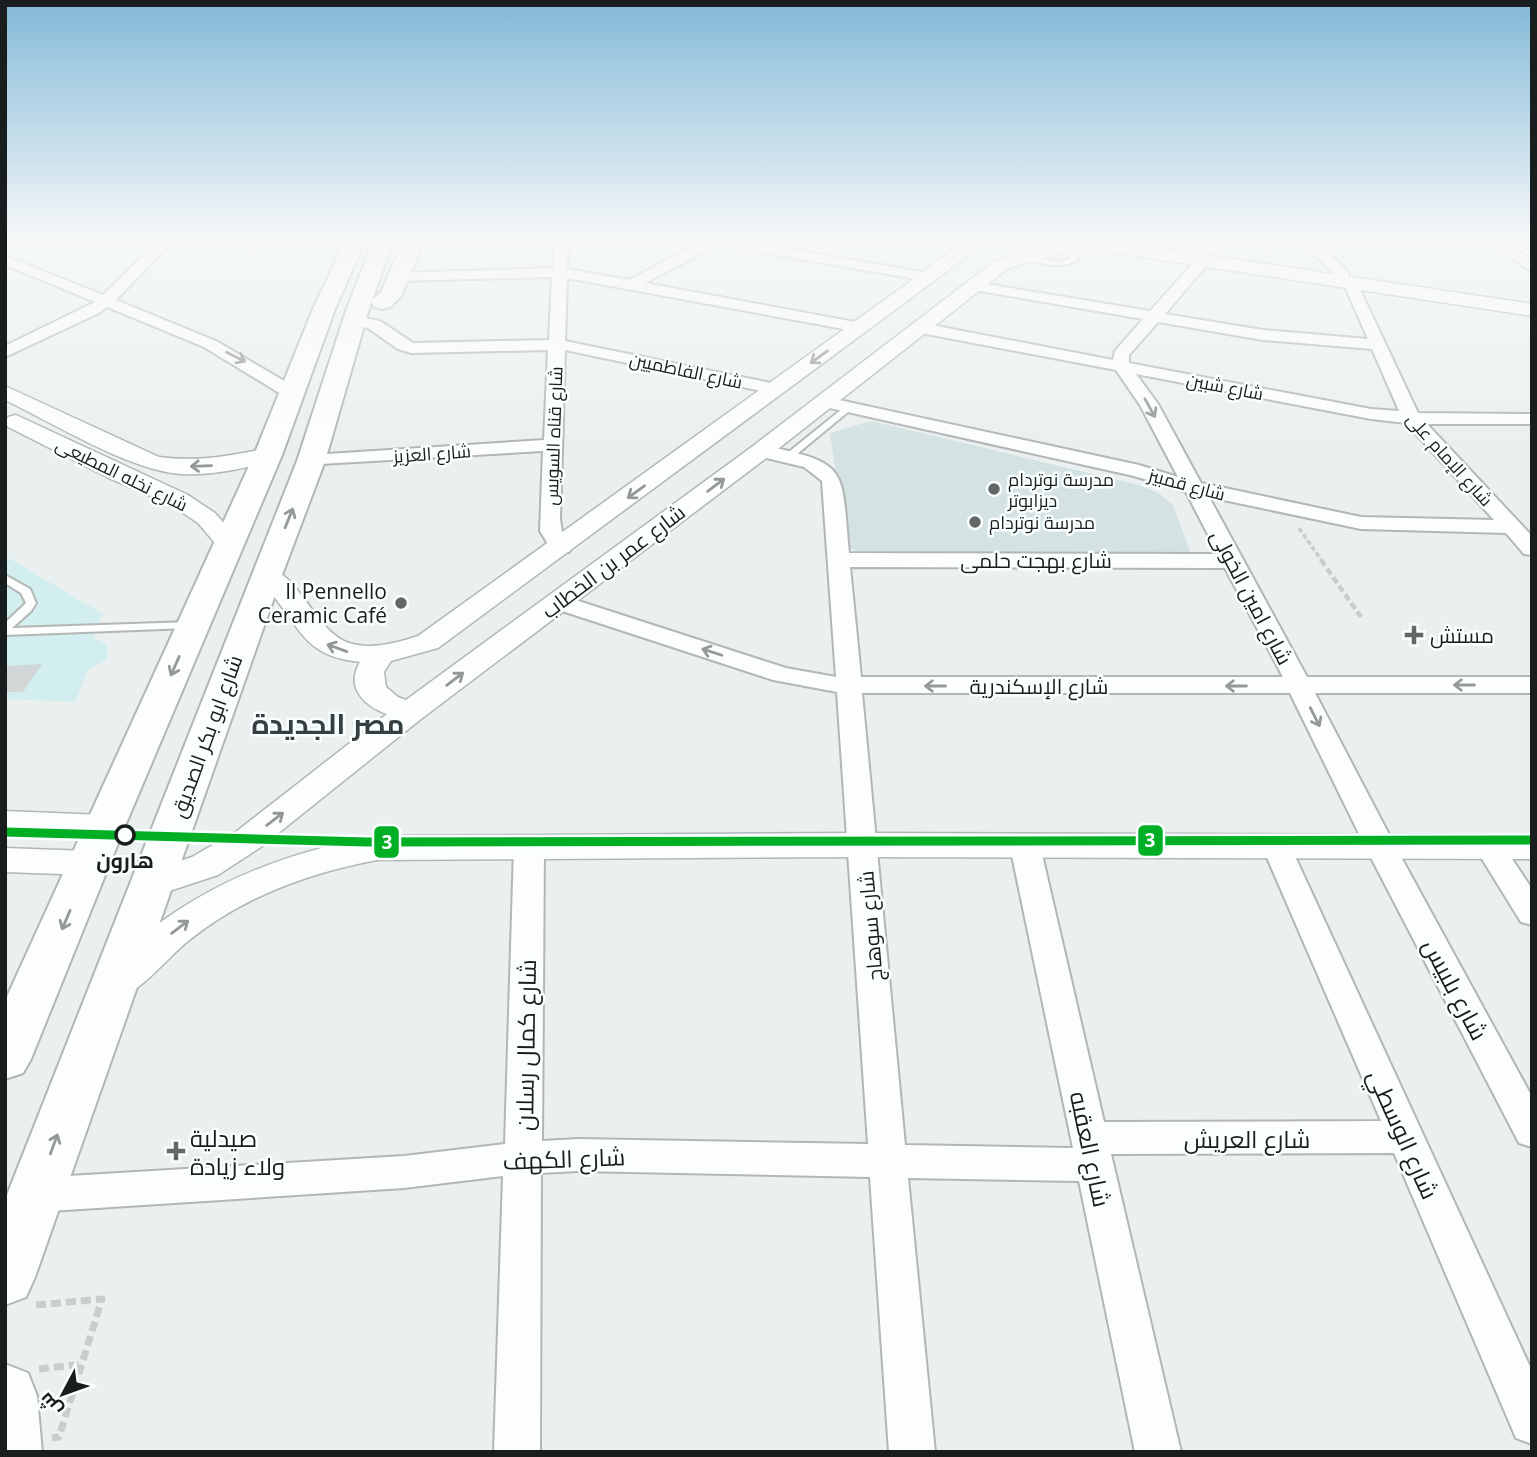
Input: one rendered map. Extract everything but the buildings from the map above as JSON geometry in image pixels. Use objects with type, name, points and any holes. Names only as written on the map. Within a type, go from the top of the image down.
[{"type":"main road","name":"شارع ابو بكر الصديق","points":[[5,1059],[104,826],[268,455],[292,393],[333,307]]},
{"type":"main road","name":"شارع ابو بكر الصديق","points":[[5,1277],[266,575],[311,461],[336,307]]},
{"type":"main road","points":[[1515,307],[1532,310]]},
{"type":"main road","points":[[18,1383],[34,1444]]},
{"type":"street","points":[[5,352],[78,319],[98,307]]},
{"type":"street","points":[[118,307],[239,359],[292,393]]},
{"type":"street","name":"شارع الفاطميين","points":[[350,307],[366,321],[380,326],[400,344],[416,348],[557,344],[776,389]]},
{"type":"street","name":"شارع قناه السويس","points":[[559,307],[550,527],[561,547]]},
{"type":"street","points":[[754,307],[860,327]]},
{"type":"street","name":"شارع عمر بن الخطاب","points":[[266,575],[286,592],[311,630],[327,645],[356,653],[381,653],[405,650],[437,637],[887,307]]},
{"type":"street","name":"شارع عمر بن الخطاب","points":[[151,884],[192,871],[229,853],[410,712],[558,602],[775,454],[838,405],[920,328],[947,307]]},
{"type":"street","points":[[1096,307],[1287,338],[1378,345]]},
{"type":"street","points":[[1121,366],[1121,354],[1163,307]]},
{"type":"street","name":"شارع الإمام على","points":[[1360,307],[1411,418],[1532,549]]},
{"type":"street","name":"شارع شبين","points":[[920,328],[1371,414],[1411,418],[1532,419]]},
{"type":"street","name":"شارع امين الخولى","points":[[1121,366],[1149,404],[1299,685],[1380,846]]},
{"type":"street","name":"شارع نخله المطيعى","points":[[5,392],[153,463],[181,467],[214,466],[268,455]]},
{"type":"street","name":"شارع قمبيز","points":[[838,405],[1139,471],[1193,487],[1380,526],[1511,527]]},
{"type":"street","name":"شارع نخله المطيعى","points":[[5,416],[116,472],[183,501],[212,523],[229,544]]},
{"type":"street","name":"شارع العزيز","points":[[311,461],[553,445]]},
{"type":"street","name":"شارع سوهاج","points":[[775,454],[817,466],[831,477],[912,1452]]},
{"type":"street","name":"شارع بهجت حلمى","points":[[839,560],[1232,561]]},
{"type":"street","name":"شارع الإسكندرية","points":[[558,602],[782,675],[850,686],[1532,685]]},
{"type":"street","points":[[381,653],[369,672],[372,690],[387,704],[410,712]]},
{"type":"street","points":[[5,822],[104,826]]},
{"type":"street","points":[[112,990],[148,953],[188,920],[256,882],[303,864],[376,848],[863,845],[1532,847]]},
{"type":"street","name":"شارع العقبه","points":[[1025,846],[1158,1452]]},
{"type":"street","name":"شارع الوسطي","points":[[1277,846],[1532,1422]]},
{"type":"street","name":"شارع بلبيس","points":[[1380,846],[1532,1132]]},
{"type":"street","points":[[1489,846],[1532,914]]},
{"type":"street","name":"شارع كمال رسلان","points":[[517,1452],[529,848]]},
{"type":"street","points":[[5,860],[88,863]]},
{"type":"street","name":"شارع العريش","points":[[1092,1152],[1406,1137]]},
{"type":"street","name":"شارع الكهف","points":[[35,1195],[404,1172],[523,1158],[597,1155],[889,1161],[1092,1152]]},
{"type":"lane","points":[[5,578],[26,591],[31,603],[5,631]]},
{"type":"lane","points":[[5,631],[194,625]]},
{"type":"path","points":[[1284,507],[1361,617]]},
{"type":"path","points":[[33,1305],[102,1298],[83,1364],[34,1444]]},
{"type":"path","points":[[18,1383],[83,1364]]},
{"type":"shaded area","name":"مدرسة نوتردام ديزابوتر","points":[[871,421],[1139,485],[1158,493],[1173,505],[1192,557],[866,555],[847,547],[830,433]]},
{"type":"shaded area","points":[[5,556],[103,614],[93,638],[105,643],[108,648],[106,660],[88,670],[75,702],[5,699]]},
{"type":"transit line","name":"3","points":[[5,832],[367,842],[1532,840]]},
{"type":"place","name":"مدرسة نوتردام ديزابوتر","points":[[994,489]]},
{"type":"place","name":"مدرسة نوتردام","points":[[975,522]]},
{"type":"place","name":"Il Pennello Ceramic Café","points":[[401,603]]},
{"type":"place","name":"مستش","points":[[1414,635]]},
{"type":"place","name":"هارون","points":[[125,835]]},
{"type":"place","name":"صيدلية ولاء زيادة","points":[[176,1151]]},
{"type":"district","name":"مصر الجديدة","points":[[328,723]]}]
